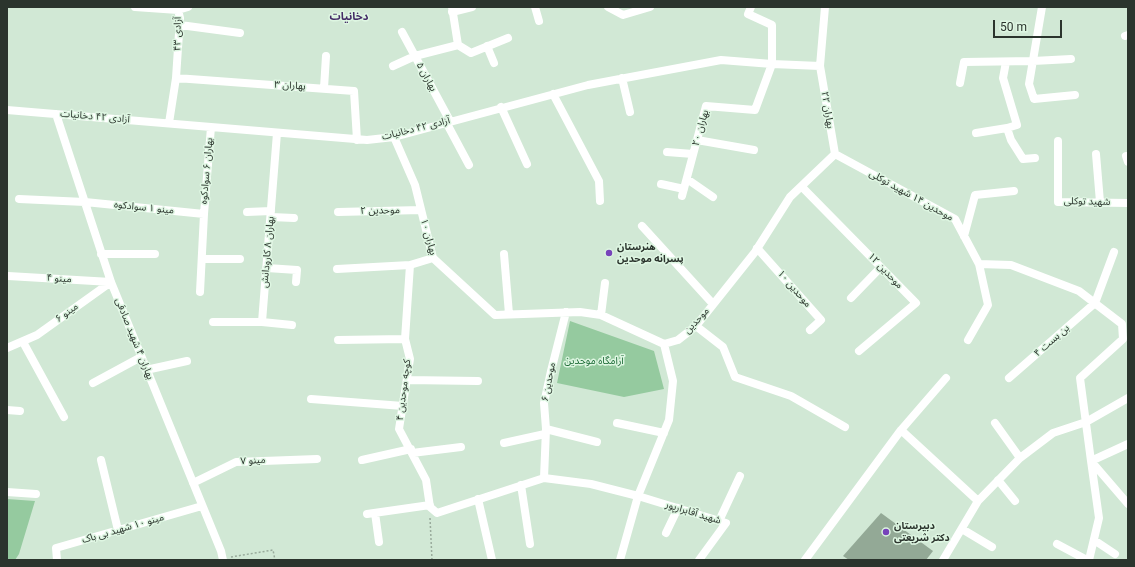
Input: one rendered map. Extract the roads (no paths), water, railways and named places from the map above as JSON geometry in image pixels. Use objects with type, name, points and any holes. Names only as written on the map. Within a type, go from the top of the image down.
[{"type":"street","name":"آزادی ۴۳","points":[[135,7],[178,10],[180,25],[176,78],[168,123]]},
{"type":"street","points":[[178,10],[188,7]]},
{"type":"street","points":[[458,45],[452,9],[472,7]]},
{"type":"street","points":[[535,7],[539,21]]},
{"type":"street","points":[[608,7],[623,15],[650,7]]},
{"type":"street","points":[[751,7],[748,14],[772,25],[772,64]]},
{"type":"street","name":"بهاران ۲۲","points":[[825,7],[820,66],[835,154]]},
{"type":"street","points":[[1042,7],[1029,84],[1034,99],[1075,95]]},
{"type":"street","points":[[180,25],[240,33]]},
{"type":"street","name":"بهاران ۵","points":[[402,32],[469,165]]},
{"type":"street","points":[[393,66],[415,56],[458,45],[471,53],[508,38]]},
{"type":"street","points":[[487,46],[494,63]]},
{"type":"street","points":[[324,88],[326,56]]},
{"type":"street","points":[[960,83],[964,62],[1071,59]]},
{"type":"street","name":"آزادی ۴۲ دخانیات","points":[[7,110],[367,140],[394,137],[448,121],[588,84],[721,60],[820,66]]},
{"type":"street","points":[[976,133],[1017,125],[1003,78],[1006,62]]},
{"type":"street","name":"بهاران ۲۰","points":[[661,184],[683,193],[706,106],[755,110],[772,64]]},
{"type":"street","name":"بهاران ۳","points":[[176,78],[354,91],[357,140]]},
{"type":"street","points":[[622,78],[630,112]]},
{"type":"street","points":[[553,94],[599,181],[600,201]]},
{"type":"street","points":[[501,107],[527,164]]},
{"type":"street","name":"بهاران ۴ شهید صادقی","points":[[56,114],[110,282],[221,551],[222,559]]},
{"type":"street","name":"بهاران ۶ سوادکوه","points":[[200,292],[211,127]]},
{"type":"street","points":[[1007,128],[1011,140],[1023,159],[1035,158]]},
{"type":"street","name":"بهاران ۸ کارودانش","points":[[262,322],[278,133]]},
{"type":"street","name":"بهاران ۱۰","points":[[394,137],[415,185],[432,258],[495,315],[509,314]]},
{"type":"street","points":[[697,140],[754,150]]},
{"type":"street","name":"شهید توکلی","points":[[1058,141],[1058,202],[1128,203]]},
{"type":"street","points":[[668,152],[693,154]]},
{"type":"street","name":"موحدین","points":[[664,344],[678,340],[696,326],[757,248],[790,197],[835,154]]},
{"type":"street","name":"موحدین ۱۴ شهید توکلی","points":[[835,154],[955,219],[979,264],[988,305],[968,340]]},
{"type":"street","points":[[1096,154],[1100,202]]},
{"type":"street","points":[[687,179],[713,197]]},
{"type":"street","name":"موحدین ۱۲","points":[[802,187],[916,304],[860,351]]},
{"type":"street","points":[[964,236],[974,195],[1014,190]]},
{"type":"street","name":"مینو ۱ سوادکوه","points":[[19,199],[85,202],[204,214]]},
{"type":"street","name":"موحدین ۲","points":[[338,212],[421,210]]},
{"type":"street","points":[[247,212],[294,218]]},
{"type":"street","points":[[642,226],[713,304]]},
{"type":"street","name":"موحدین ۱۰","points":[[757,248],[821,320],[810,330]]},
{"type":"street","points":[[1095,303],[1114,252]]},
{"type":"street","points":[[101,254],[155,254]]},
{"type":"street","points":[[504,254],[509,314],[580,312],[601,315],[664,344],[673,381],[669,420],[638,496],[620,560]]},
{"type":"street","points":[[337,269],[410,265],[432,258]]},
{"type":"street","points":[[202,259],[240,259]]},
{"type":"street","points":[[979,264],[1011,265],[1079,291],[1122,324],[1125,338],[1080,378],[1099,518],[1088,560],[1057,544]]},
{"type":"street","name":"کوچه موحدین ۴","points":[[410,265],[405,339],[410,359],[399,429],[426,480],[430,506]]},
{"type":"street","points":[[851,298],[881,267]]},
{"type":"street","points":[[267,268],[297,270],[296,282]]},
{"type":"street","name":"مینو ۴","points":[[8,276],[110,282]]},
{"type":"street","name":"مینو ۶","points":[[7,348],[37,336],[110,282]]},
{"type":"street","points":[[601,315],[606,283]]},
{"type":"street","name":"بن بست ۴","points":[[1009,378],[1095,303]]},
{"type":"street","name":"موحدین ۶","points":[[544,478],[546,431],[544,403],[566,312]]},
{"type":"street","points":[[213,322],[262,322],[292,325]]},
{"type":"street","points":[[696,326],[723,347],[735,377],[791,396],[845,427]]},
{"type":"street","points":[[338,340],[405,339]]},
{"type":"street","points":[[23,342],[64,417]]},
{"type":"street","points":[[93,383],[141,357]]},
{"type":"street","points":[[146,370],[187,361]]},
{"type":"street","points":[[805,560],[901,430],[946,378]]},
{"type":"street","points":[[407,380],[478,381]]},
{"type":"street","points":[[943,560],[978,501],[1020,458],[1053,433],[1086,422],[1128,398]]},
{"type":"street","points":[[311,399],[403,406]]},
{"type":"street","points":[[7,410],[20,411]]},
{"type":"street","points":[[617,423],[664,433]]},
{"type":"street","points":[[995,423],[1020,458]]},
{"type":"street","points":[[901,430],[978,501]]},
{"type":"street","points":[[504,443],[546,431],[597,442]]},
{"type":"street","points":[[1091,461],[1128,444]]},
{"type":"street","points":[[362,460],[412,451],[461,447]]},
{"type":"street","name":"مینو ۷","points":[[193,483],[236,462],[317,459]]},
{"type":"street","points":[[101,460],[118,530]]},
{"type":"street","points":[[1091,461],[1128,504]]},
{"type":"street","points":[[719,521],[740,476]]},
{"type":"street","points":[[379,542],[371,514],[430,506],[437,512],[544,478]]},
{"type":"street","name":"شهید آقابرارپور","points":[[544,478],[591,484],[638,496],[726,523],[699,560]]},
{"type":"street","points":[[998,480],[1015,501]]},
{"type":"street","points":[[521,485],[530,544]]},
{"type":"street","points":[[7,492],[36,494]]},
{"type":"street","points":[[478,499],[492,560]]},
{"type":"street","name":"مینو ۱۰ شهید بی باک","points":[[57,560],[56,548],[202,506]]},
{"type":"street","points":[[666,533],[678,508]]},
{"type":"street","points":[[962,529],[992,546]]},
{"type":"street","points":[[1094,540],[1115,554]]},
{"type":"place","name":"هنرستان پسرانه موحدین","points":[[609,253]]},
{"type":"place","name":"دبیرستان دکتر شریعتی","points":[[886,532]]},
{"type":"district","name":"دخانیات","points":[[349,17]]},
{"type":"park label","name":"آرامگاه موحدین","points":[[594,361]]}]
